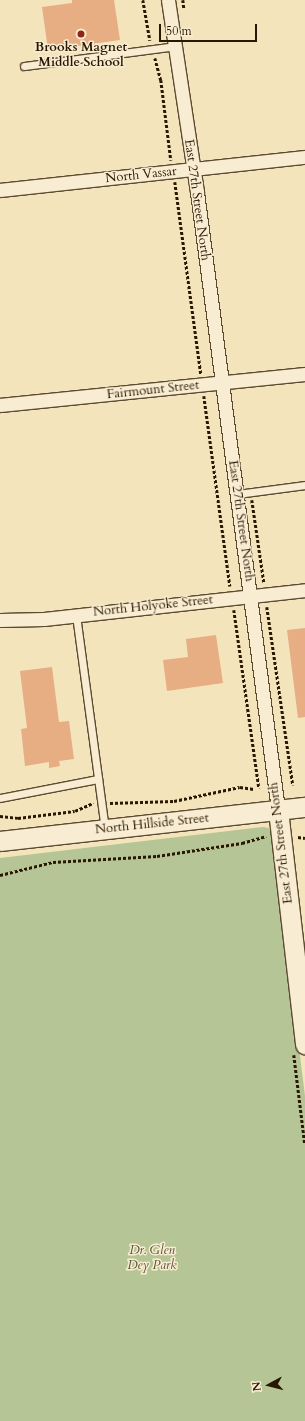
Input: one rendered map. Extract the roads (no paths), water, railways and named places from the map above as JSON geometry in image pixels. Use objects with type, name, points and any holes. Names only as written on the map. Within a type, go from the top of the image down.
[{"type":"main road","name":"North Hillside Street","points":[[0,841],[305,807]]},
{"type":"main road","name":"East 27th Street North","points":[[278,810],[303,1006],[305,1044]]},
{"type":"street","name":"East 27th Street North","points":[[168,0],[194,170],[221,383],[252,596],[278,810]]},
{"type":"street","name":"North Vassar","points":[[0,190],[305,157]]},
{"type":"street","name":"Fairmount Street","points":[[0,405],[305,374]]},
{"type":"street","name":"North Holyoke Street","points":[[0,620],[76,615],[305,590]]},
{"type":"lane","points":[[24,66],[175,46]]},
{"type":"lane","points":[[237,494],[305,485]]},
{"type":"lane","points":[[76,615],[105,830]]},
{"type":"lane","points":[[0,798],[98,779]]},
{"type":"place","name":"Brooks Magnet Middle School","points":[[81,34]]},
{"type":"park label","name":"Dr. Glen Dey Park","points":[[152,1258]]}]
